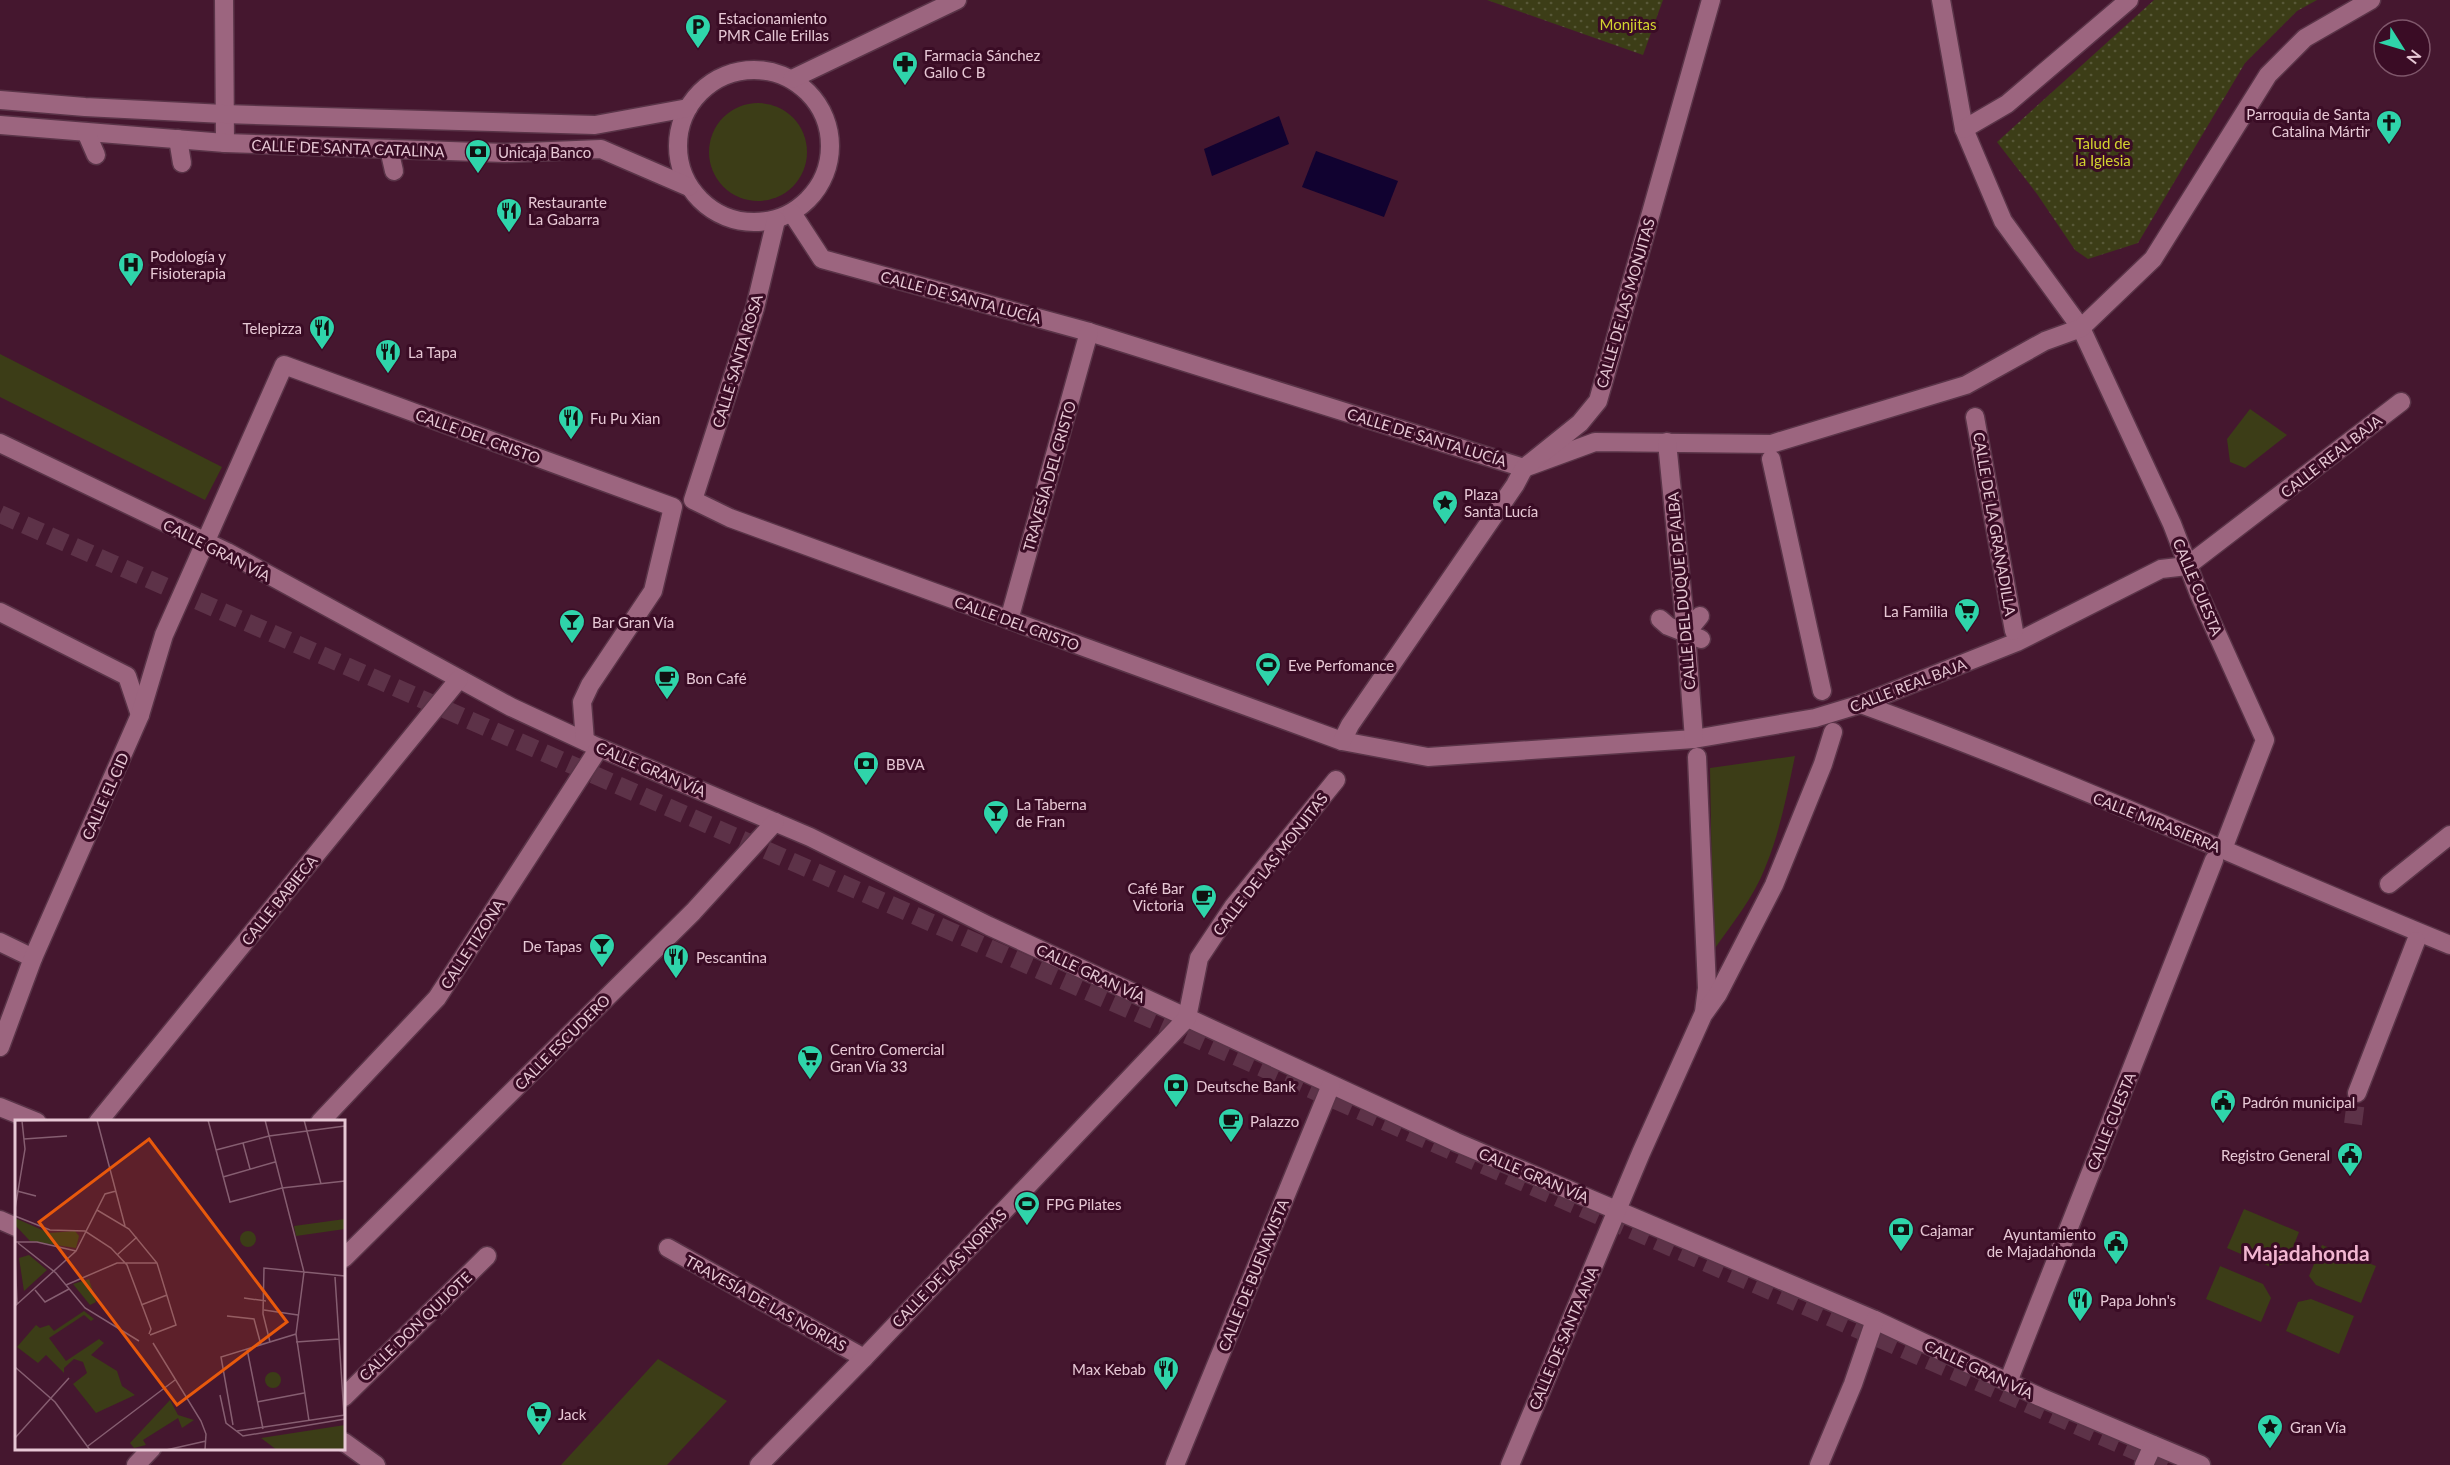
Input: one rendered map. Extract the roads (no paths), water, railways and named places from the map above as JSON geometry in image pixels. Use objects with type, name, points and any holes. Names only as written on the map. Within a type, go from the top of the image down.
[{"type":"street","points":[[224,0],[225,143]]},
{"type":"street","points":[[792,80],[957,0]]},
{"type":"street","name":"CALLE DE LAS MONJITAS","points":[[1342,741],[1350,725],[1515,485],[1524,468],[1580,423],[1598,401],[1711,0]]},
{"type":"street","points":[[1941,0],[1964,129],[2002,221],[2081,328],[2153,259],[2268,75],[2305,38],[2371,0]]},
{"type":"street","points":[[1964,129],[2007,104],[2129,0]]},
{"type":"street","points":[[738,71],[776,72],[792,80],[810,94],[823,112],[830,134],[830,158],[823,179],[810,199],[784,216],[751,223],[727,218],[705,205],[689,186],[681,168],[678,147],[680,127],[688,108],[701,91],[718,79],[738,71]]},
{"type":"street","name":"CALLE DE SANTA CATALINA","points":[[0,100],[224,114],[595,125],[688,108]]},
{"type":"street","name":"CALLE DE SANTA CATALINA","points":[[0,125],[225,143],[505,153],[601,149],[689,186]]},
{"type":"street","points":[[86,132],[96,155]]},
{"type":"street","points":[[178,140],[182,163]]},
{"type":"street","points":[[389,149],[394,171]]},
{"type":"street","name":"CALLE DE SANTA LUCÍA","points":[[784,216],[822,259],[1089,332],[1524,468],[1595,442],[1771,444],[1966,385],[2050,338],[2081,328]]},
{"type":"street","name":"CALLE SANTA ROSA","points":[[693,500],[784,216]]},
{"type":"street","name":"CALLE CUESTA","points":[[2008,1382],[2265,740],[2187,566],[2172,524],[2081,328]]},
{"type":"street","name":"TRAVESÍA DEL CRISTO","points":[[1008,620],[1089,332]]},
{"type":"street","name":"CALLE DEL CRISTO","points":[[284,365],[673,507],[653,591],[590,686],[582,702],[592,744]]},
{"type":"street","name":"CALLE EL CID","points":[[0,1047],[33,958],[141,716],[164,635],[284,365]]},
{"type":"street","name":"CALLE REAL BAJA","points":[[1342,741],[1428,757],[1695,748],[1861,704],[2017,642],[2161,569],[2187,566],[2401,402]]},
{"type":"street","name":"CALLE DE LA GRANADILLA","points":[[1976,417],[2014,631]]},
{"type":"street","name":"CALLE DEL DUQUE DE ALBA","points":[[1667,442],[1693,636],[1695,748],[1707,988],[1703,1015]]},
{"type":"street","name":"CALLE GRAN VÍA","points":[[0,443],[233,556],[511,707],[810,837],[988,926],[1456,1142],[1875,1320],[2008,1382],[2201,1465]]},
{"type":"street","points":[[1771,459],[1822,691]]},
{"type":"street","name":"CALLE DEL CRISTO","points":[[693,500],[730,518],[1342,741]]},
{"type":"street","points":[[0,612],[127,676],[141,716]]},
{"type":"street","points":[[1660,619],[1668,626],[1693,636],[1700,616]]},
{"type":"street","name":"CALLE BABIECA","points":[[100,1120],[459,679]]},
{"type":"street","name":"CALLE MIRASIERRA","points":[[1861,704],[1923,727],[2219,855],[2450,945]]},
{"type":"street","name":"CALLE DEL DUQUE DE ALBA","points":[[1617,1210],[1703,1015],[1718,994],[1774,885],[1833,732]]},
{"type":"street","name":"CALLE TIZONA","points":[[322,1120],[437,998],[592,744]]},
{"type":"street","name":"CALLE DE LAS MONJITAS","points":[[1187,1017],[1199,958],[1233,908],[1336,780]]},
{"type":"street","name":"CALLE ESCUDERO","points":[[345,1257],[693,912],[775,822]]},
{"type":"street","points":[[2389,884],[2450,836]]},
{"type":"street","points":[[2357,1093],[2416,941]]},
{"type":"street","points":[[0,942],[33,958]]},
{"type":"street","name":"CALLE DE LAS NORIAS","points":[[759,1465],[864,1358],[1187,1017]]},
{"type":"street","name":"CALLE DE BUENAVISTA","points":[[1175,1465],[1331,1084]]},
{"type":"street","points":[[0,1107],[32,1120]]},
{"type":"street","name":"CALLE DE SANTA ANA","points":[[1510,1465],[1617,1210]]},
{"type":"street","points":[[0,1220],[15,1227]]},
{"type":"street","name":"TRAVESÍA DE LAS NORIAS","points":[[668,1248],[864,1358]]},
{"type":"street","name":"CALLE DON QUIJOTE","points":[[345,1396],[487,1256]]},
{"type":"street","points":[[1819,1465],[1853,1384],[1875,1320]]},
{"type":"street","points":[[345,1443],[376,1465]]},
{"type":"street","points":[[2144,1465],[2153,1444]]},
{"type":"street","points":[[136,1465],[151,1450]]},
{"type":"tunnel","points":[[0,514],[2167,1465]]},
{"type":"tunnel","points":[[2353,1124],[2357,1093]]},
{"type":"place","name":"Estacionamiento PMR Calle Erillas","points":[[698,50]]},
{"type":"place","name":"Farmacia Sánchez Gallo C B","points":[[905,87]]},
{"type":"place","name":"Parroquia de Santa Catalina Mártir","points":[[2389,146]]},
{"type":"place","name":"Unicaja Banco","points":[[478,175]]},
{"type":"place","name":"Restaurante La Gabarra","points":[[509,234]]},
{"type":"place","name":"Podología y Fisioterapia","points":[[131,288]]},
{"type":"place","name":"Telepizza","points":[[322,351]]},
{"type":"place","name":"La Tapa","points":[[388,375]]},
{"type":"place","name":"Fu Pu Xian","points":[[571,441]]},
{"type":"place","name":"Plaza Santa Lucía","points":[[1445,526]]},
{"type":"place","name":"La Familia","points":[[1967,634]]},
{"type":"place","name":"Bar Gran Vía","points":[[572,645]]},
{"type":"place","name":"Eve Perfomance","points":[[1268,688]]},
{"type":"place","name":"Bon Café","points":[[667,701]]},
{"type":"place","name":"BBVA","points":[[866,787]]},
{"type":"place","name":"La Taberna de Fran","points":[[996,836]]},
{"type":"place","name":"Café Bar Victoria","points":[[1204,920]]},
{"type":"place","name":"De Tapas","points":[[602,969]]},
{"type":"place","name":"Pescantina","points":[[676,980]]},
{"type":"place","name":"Centro Comercial Gran Vía 33","points":[[810,1081]]},
{"type":"place","name":"Deutsche Bank","points":[[1176,1109]]},
{"type":"place","name":"Padrón municipal","points":[[2223,1125]]},
{"type":"place","name":"Palazzo","points":[[1231,1144]]},
{"type":"place","name":"Registro General","points":[[2350,1178]]},
{"type":"place","name":"FPG Pilates","points":[[1027,1227]]},
{"type":"place","name":"Cajamar","points":[[1901,1253]]},
{"type":"place","name":"Ayuntamiento de Majadahonda","points":[[2116,1266]]},
{"type":"place","name":"Papa John's","points":[[2080,1323]]},
{"type":"place","name":"Max Kebab","points":[[1166,1392]]},
{"type":"place","name":"Jack","points":[[539,1437]]},
{"type":"place","name":"Gran Vía","points":[[2270,1450]]},
{"type":"district","name":"Majadahonda","points":[[2306,1252]]},
{"type":"park label","name":"Monjitas","points":[[1628,24]]},
{"type":"park label","name":"Talud de la Iglesia","points":[[2103,152]]}]
